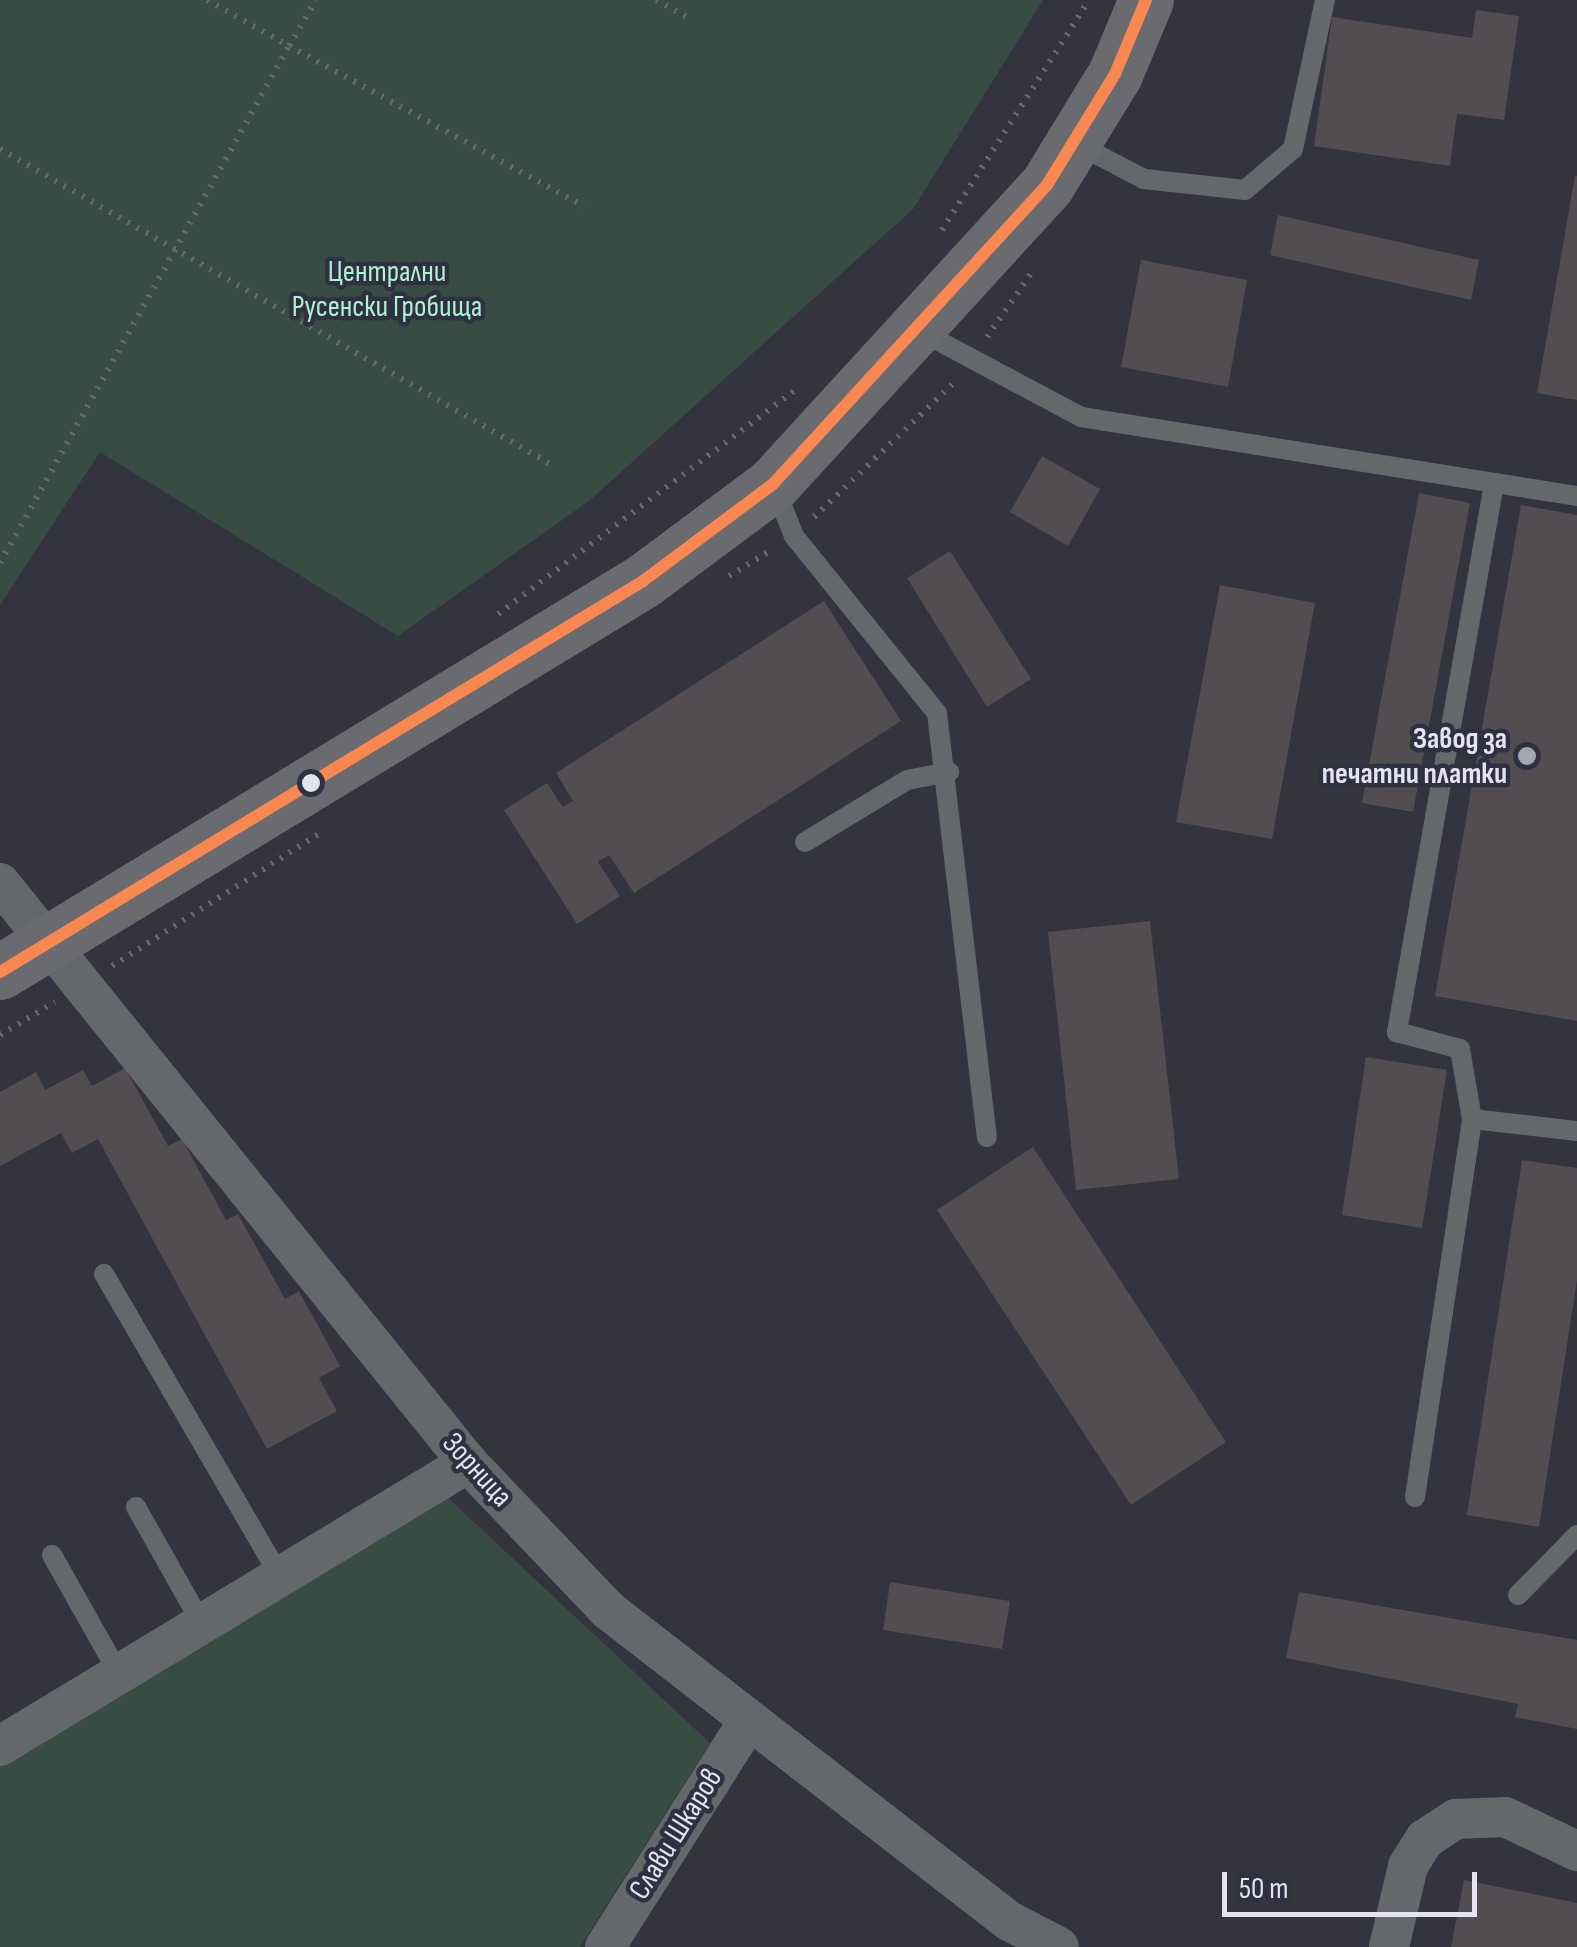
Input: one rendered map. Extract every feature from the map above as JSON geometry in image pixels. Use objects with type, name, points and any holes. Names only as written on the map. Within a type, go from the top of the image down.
[{"type":"main road","points":[[0,972],[643,581],[773,484],[918,330],[1073,142],[1146,0]]},
{"type":"street","name":"Зорница","points":[[0,883],[468,1463],[608,1610],[1009,1921],[1059,1947]]},
{"type":"street","points":[[0,1746],[468,1463]]},
{"type":"street","name":"Слави Шкаров","points":[[605,1947],[748,1722]]},
{"type":"street","points":[[1389,1947],[1408,1866],[1425,1839],[1456,1820],[1504,1818],[1577,1851]]},
{"type":"lane","points":[[1073,142],[1144,179],[1245,190],[1293,149],[1324,0]]},
{"type":"lane","points":[[918,330],[1081,417],[1577,496]]},
{"type":"lane","points":[[773,484],[794,536],[937,713],[949,772],[987,1137]]},
{"type":"lane","points":[[1415,1497],[1472,1119],[1460,1049],[1397,1032],[1494,484]]},
{"type":"lane","points":[[805,842],[906,780],[949,772]]},
{"type":"lane","points":[[1472,1119],[1577,1132]]},
{"type":"lane","points":[[104,1274],[280,1576]]},
{"type":"lane","points":[[136,1507],[202,1624]]},
{"type":"lane","points":[[1518,1595],[1577,1535]]},
{"type":"lane","points":[[52,1555],[119,1674]]},
{"type":"path","points":[[207,0],[584,206]]},
{"type":"path","points":[[0,563],[316,0]]},
{"type":"path","points":[[656,0],[690,19]]},
{"type":"path","points":[[936,239],[1089,0]]},
{"type":"path","points":[[0,150],[172,254],[552,465]]},
{"type":"path","points":[[482,625],[812,375]]},
{"type":"green space","name":"Централни Русенски Гробища","points":[[0,0],[1043,0],[913,209],[589,501],[398,636],[100,452],[0,605]]},
{"type":"green space","points":[[445,1495],[710,1743],[580,1947],[0,1947],[0,1755]]},
{"type":"building","points":[[1476,10],[1519,16],[1504,120],[1457,114],[1450,166],[1314,146],[1332,17],[1472,38]]},
{"type":"building","points":[[1577,176],[1577,400],[1537,393]]},
{"type":"building","points":[[1278,215],[1479,260],[1471,300],[1270,255]]},
{"type":"building","points":[[1141,260],[1247,280],[1228,387],[1121,367]]},
{"type":"building","points":[[1042,456],[1100,489],[1068,546],[1010,512]]},
{"type":"building","points":[[1419,493],[1470,503],[1413,812],[1362,803]]},
{"type":"building","name":"Завод за печатни платки","points":[[1521,505],[1577,515],[1577,1021],[1435,996]]},
{"type":"building","points":[[950,551],[1031,679],[987,707],[907,578]]},
{"type":"building","points":[[1220,585],[1315,603],[1272,839],[1176,822]]},
{"type":"building","points":[[824,601],[901,721],[634,893],[609,855],[598,862],[620,896],[577,924],[504,810],[547,783],[563,807],[573,801],[556,773]]},
{"type":"building","points":[[1150,921],[1179,1179],[1076,1190],[1048,932]]},
{"type":"building","points":[[1366,1057],[1447,1070],[1422,1228],[1342,1215]]},
{"type":"building","points":[[125,1068],[168,1146],[182,1139],[226,1220],[238,1214],[285,1299],[299,1291],[340,1366],[319,1378],[337,1411],[267,1449],[98,1139],[72,1153],[61,1133],[0,1166],[0,1092],[36,1072],[45,1090],[83,1070],[92,1086]]},
{"type":"building","points":[[1033,1147],[1226,1442],[1131,1505],[937,1210]]},
{"type":"building","points":[[1522,1160],[1577,1168],[1577,1280],[1539,1527],[1467,1515]]},
{"type":"building","points":[[890,1582],[1010,1601],[1002,1649],[883,1630]]},
{"type":"building","points":[[1299,1592],[1577,1640],[1577,1729],[1515,1717],[1518,1704],[1286,1658]]},
{"type":"building","points":[[1464,1880],[1577,1903],[1577,1947],[1451,1947]]},
{"type":"transit line","points":[[0,972],[643,581],[773,484],[1047,185],[1115,74],[1146,0]]},
{"type":"place","name":"Завод за печатни платки","points":[[1527,756]]}]
